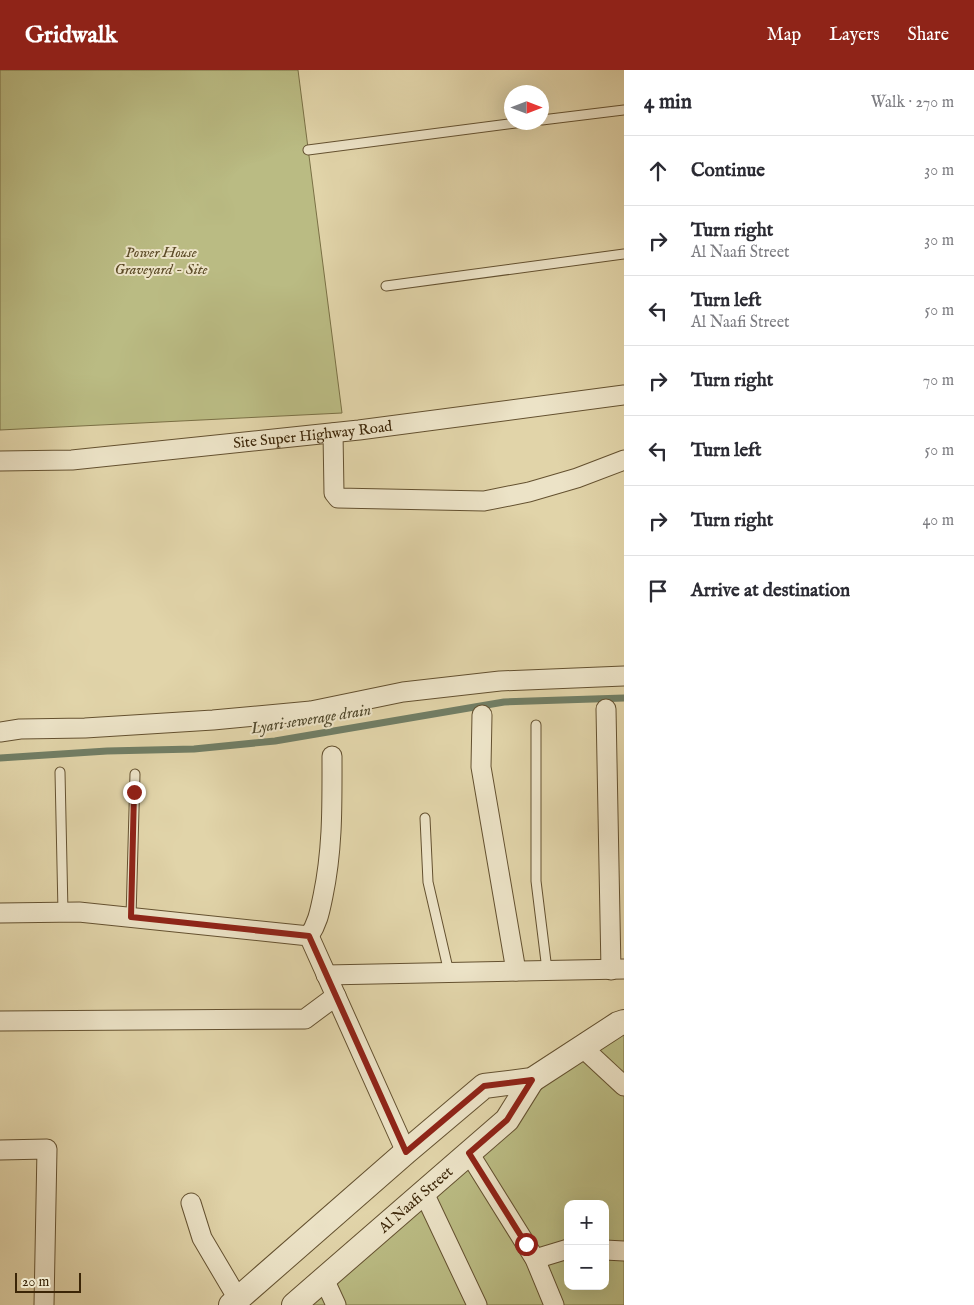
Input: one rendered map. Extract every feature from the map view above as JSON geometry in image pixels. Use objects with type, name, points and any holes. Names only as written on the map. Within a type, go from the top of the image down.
[{"type":"street","name":"Site Super Highway Road","points":[[0,461],[72,460],[333,433],[624,395]]},
{"type":"street","points":[[333,433],[334,494],[338,498],[484,501],[577,478],[624,460]]},
{"type":"street","points":[[0,732],[20,729],[124,726],[311,711],[403,692],[500,680],[624,676]]},
{"type":"street","points":[[326,975],[618,970],[606,710]]},
{"type":"street","points":[[482,715],[481,767],[516,971]]},
{"type":"street","points":[[309,936],[318,920],[332,842],[332,756]]},
{"type":"street","points":[[0,913],[79,912],[309,936]]},
{"type":"street","points":[[309,936],[406,1152]]},
{"type":"street","points":[[0,1021],[305,1019],[336,996]]},
{"type":"street","points":[[191,1204],[202,1238],[234,1302],[484,1086],[532,1080],[624,1022]]},
{"type":"street","points":[[582,1047],[624,1086]]},
{"type":"street","name":"Al Naafi Street","points":[[294,1305],[507,1120],[532,1080]]},
{"type":"street","points":[[0,1150],[47,1149],[44,1305]]},
{"type":"street","points":[[469,1153],[535,1259],[554,1305]]},
{"type":"street","points":[[424,1192],[476,1305]]},
{"type":"street","points":[[535,1259],[564,1250]]},
{"type":"street","points":[[609,1250],[624,1251]]},
{"type":"street","points":[[324,1279],[336,1305]]},
{"type":"lane","points":[[549,119],[624,110]]},
{"type":"lane","points":[[308,150],[504,125]]},
{"type":"lane","points":[[386,286],[624,254]]},
{"type":"lane","points":[[536,725],[536,880],[547,970]]},
{"type":"lane","points":[[60,772],[63,912]]},
{"type":"lane","points":[[131,917],[134,774]]},
{"type":"lane","points":[[425,818],[428,882],[447,964],[451,972]]},
{"type":"green space","name":"Power House Graveyard - Site","points":[[0,70],[298,70],[342,413],[0,430]]},
{"type":"green space","points":[[624,1024],[624,1305],[293,1305],[582,1047]]},
{"type":"waterway","name":"Lyari sewerage drain","points":[[0,758],[107,751],[194,749],[275,741],[504,702],[624,698]]},
{"type":"route","points":[[134,792],[131,917],[309,936],[406,1152],[484,1086],[532,1080],[507,1120],[469,1153],[526,1244]]}]
